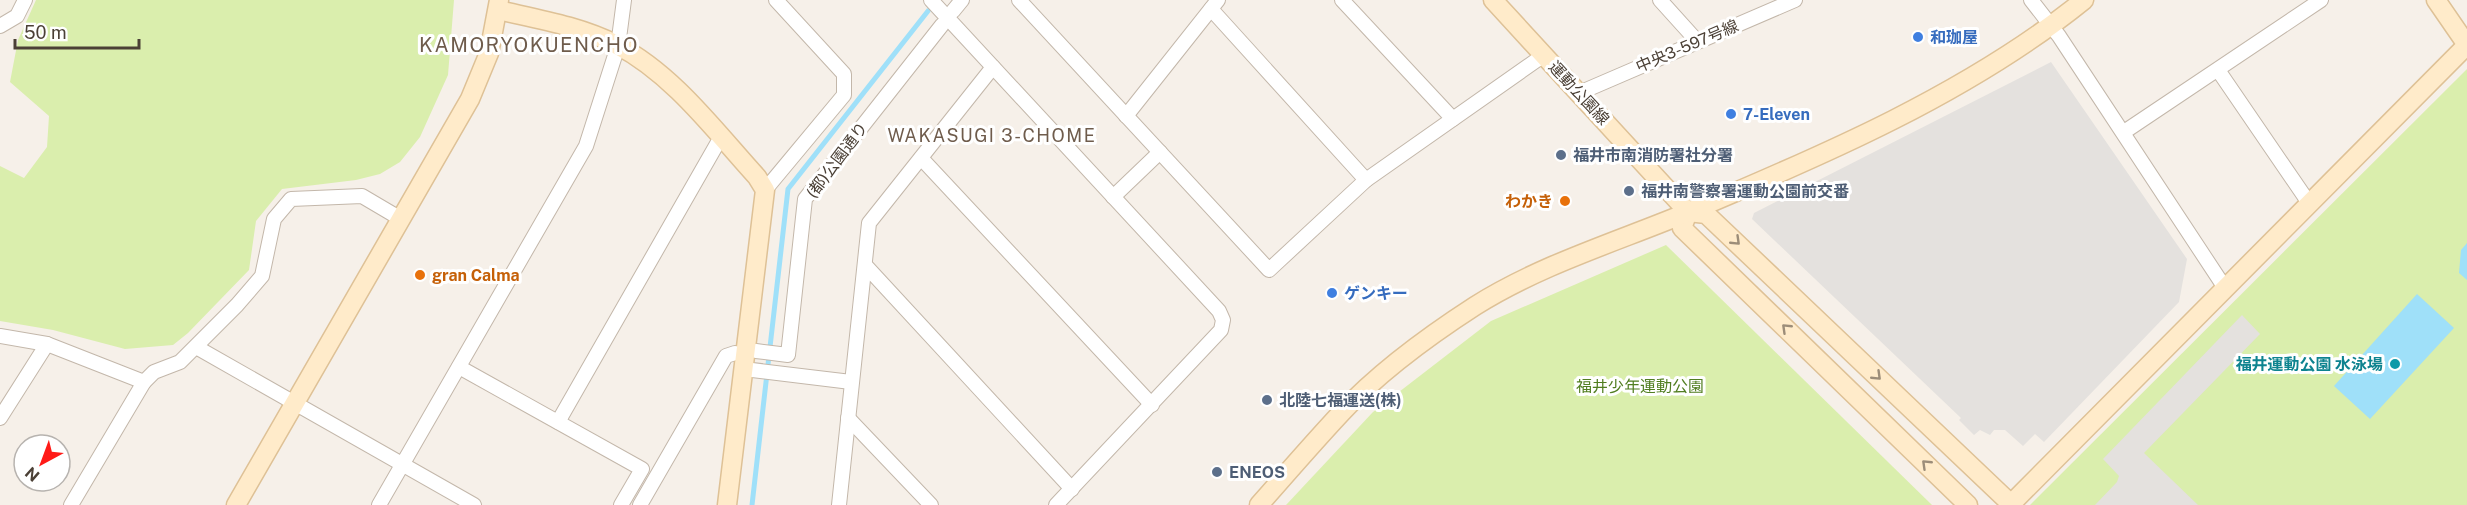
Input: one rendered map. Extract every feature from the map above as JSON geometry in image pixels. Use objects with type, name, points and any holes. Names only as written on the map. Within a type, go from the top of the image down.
[{"type":"street","points":[[0,26],[17,16],[25,0]]},
{"type":"street","points":[[379,505],[586,146],[618,46],[624,0]]},
{"type":"street","points":[[727,505],[750,370],[765,190],[844,96],[844,74],[776,0]]},
{"type":"street","points":[[931,0],[1219,311],[1223,320],[1221,330],[1056,505]]},
{"type":"street","points":[[1342,0],[1453,119]]},
{"type":"street","name":"運動公園線","points":[[1493,0],[1689,212]]},
{"type":"street","points":[[1660,0],[1697,41]]},
{"type":"street","name":"中央3-597号線","points":[[1579,93],[1795,0]]},
{"type":"street","points":[[2031,0],[2124,132],[2225,288]]},
{"type":"street","points":[[1259,505],[1342,412],[1402,356],[1477,305],[1536,274],[1689,212],[1861,134],[1952,88],[2051,27],[2084,0]]},
{"type":"street","points":[[2124,132],[2321,0]]},
{"type":"street","points":[[1689,212],[1706,214],[2010,504],[2467,45],[2436,0]]},
{"type":"street","points":[[1027,3],[1126,116],[1269,270],[1366,180],[1544,55]]},
{"type":"street","points":[[236,505],[470,99],[489,53],[498,5],[578,30],[618,46],[656,71],[721,137],[757,177],[765,190]]},
{"type":"street","points":[[1126,116],[1214,5],[1366,180]]},
{"type":"street","name":"(都)公園通り","points":[[757,351],[782,354],[805,199],[942,25]]},
{"type":"street","points":[[839,505],[869,223],[993,67]]},
{"type":"street","points":[[2217,70],[2309,203]]},
{"type":"street","points":[[558,422],[721,137]]},
{"type":"street","points":[[1113,197],[1160,152]]},
{"type":"street","points":[[921,158],[1152,405]]},
{"type":"street","points":[[71,505],[144,382],[154,372],[180,362],[262,276],[274,219],[291,199],[362,196],[401,219]]},
{"type":"street","points":[[1689,212],[1682,228],[1968,505]]},
{"type":"street","points":[[865,265],[1072,489]]},
{"type":"street","points":[[0,336],[47,344],[144,382]]},
{"type":"street","points":[[1,415],[47,344]]},
{"type":"street","points":[[195,348],[474,505]]},
{"type":"street","points":[[640,505],[726,356],[735,353]]},
{"type":"street","points":[[459,368],[642,469],[621,505]]},
{"type":"street","points":[[750,370],[851,382]]},
{"type":"street","points":[[849,418],[931,505]]},
{"type":"green space","points":[[36,0],[454,0],[448,75],[420,137],[400,162],[380,174],[356,180],[282,189],[256,221],[249,270],[188,333],[173,345],[125,349],[53,330],[0,321],[0,166],[24,178],[47,147],[49,116],[10,82],[18,40]]},
{"type":"green space","points":[[2467,69],[2467,505],[2030,505]]},
{"type":"green space","name":"福井少年運動公園","points":[[1666,245],[1932,505],[1286,505],[1373,412],[1491,321]]},
{"type":"shaded area","points":[[2051,62],[2187,259],[2179,302],[2044,442],[2035,434],[2023,446],[2005,430],[1994,430],[1990,435],[1980,430],[1974,435],[1959,420],[1961,418],[1752,219],[1754,213]]},
{"type":"shaded area","points":[[2242,315],[2260,334],[2144,453],[2198,505],[2095,505],[2117,482],[2119,476],[2103,459]]},
{"type":"water","points":[[2467,243],[2467,280],[2459,273],[2461,250]]},
{"type":"water","points":[[2417,294],[2454,328],[2370,419],[2334,386]]},
{"type":"waterway","points":[[752,505],[788,189],[928,11]]},
{"type":"place","name":"和珈屋","points":[[1918,37]]},
{"type":"place","name":"7-Eleven","points":[[1731,114]]},
{"type":"place","name":"福井市南消防署社分署","points":[[1561,155]]},
{"type":"place","name":"福井南警察署運動公園前交番","points":[[1629,191]]},
{"type":"place","name":"わかき","points":[[1565,201]]},
{"type":"place","name":"gran Calma","points":[[420,275]]},
{"type":"place","name":"ゲンキー","points":[[1332,293]]},
{"type":"place","name":"福井運動公園 水泳場","points":[[2395,364]]},
{"type":"place","name":"北陸七福運送(株)","points":[[1267,400]]},
{"type":"place","name":"ENEOS","points":[[1217,472]]},
{"type":"district","name":"KAMORYOKUENCHO","points":[[529,45]]},
{"type":"district","name":"WAKASUGI 3-CHOME","points":[[992,135]]}]
